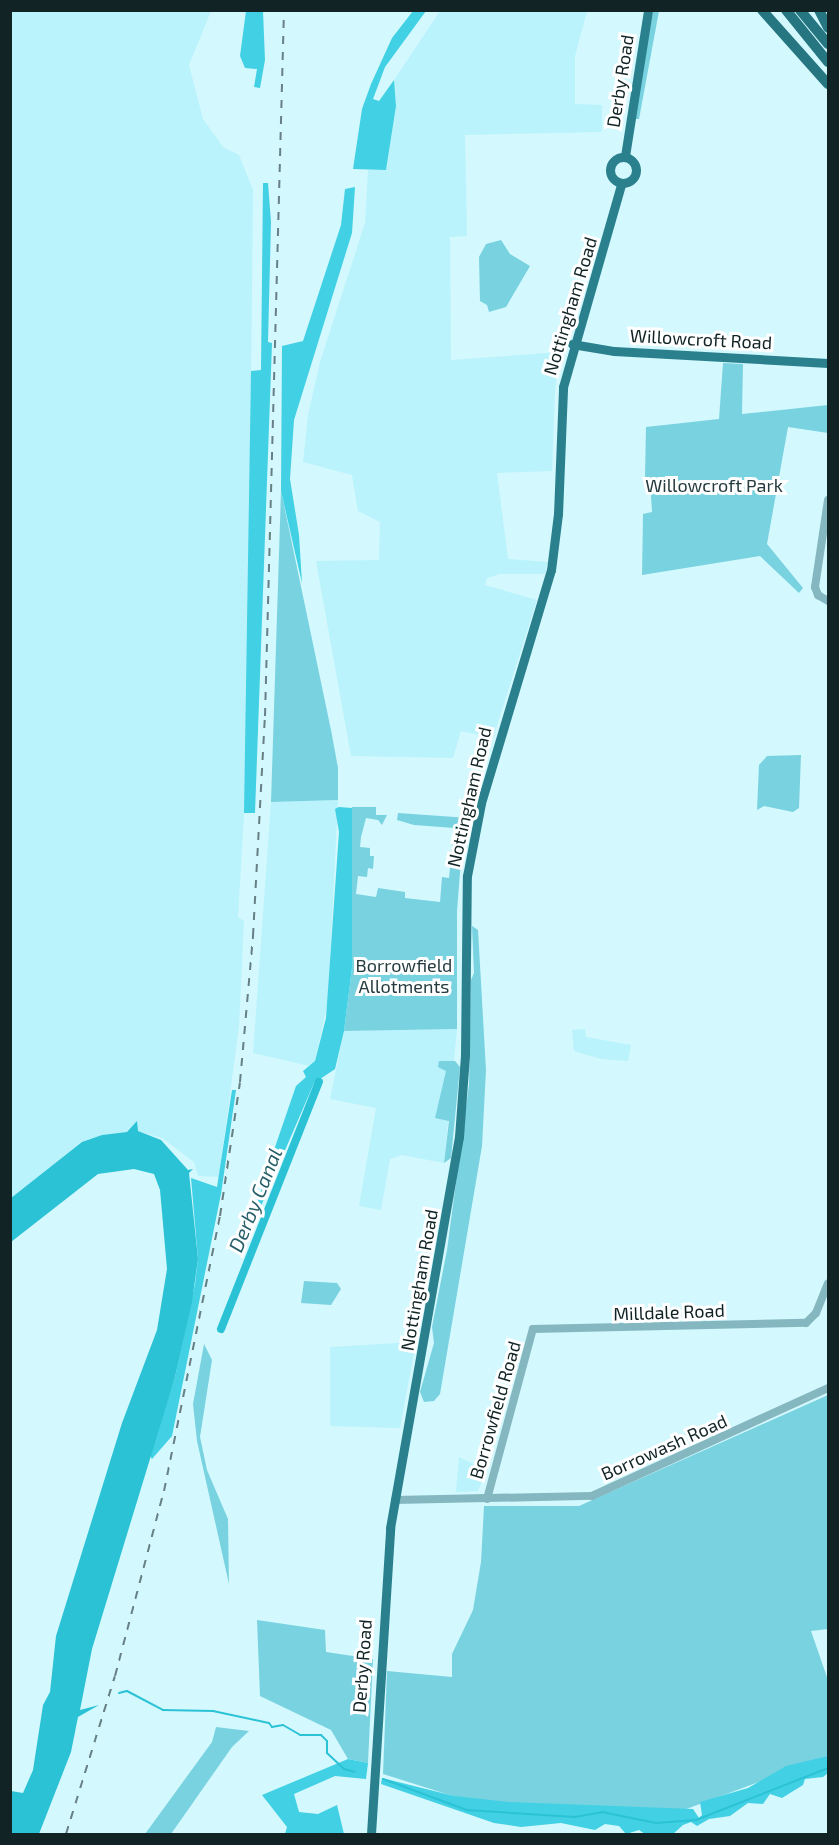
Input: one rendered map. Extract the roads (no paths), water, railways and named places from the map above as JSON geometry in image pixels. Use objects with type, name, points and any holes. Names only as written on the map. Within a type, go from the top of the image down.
[{"type":"highway","points":[[762,10],[828,84]]},
{"type":"highway","points":[[786,10],[828,62]]},
{"type":"highway","points":[[800,10],[828,44]]},
{"type":"highway","points":[[819,10],[828,28]]},
{"type":"main road","name":"Derby Road","points":[[625,156],[648,10]]},
{"type":"main road","points":[[625,156],[632,160],[635,171],[628,182],[621,185],[614,182],[610,172],[614,161],[625,156]]},
{"type":"main road","name":"Nottingham Road","points":[[395,1500],[459,1137],[465,1055],[467,876],[481,803],[553,560],[563,387],[572,344],[621,185]]},
{"type":"main road","name":"Willowcroft Road","points":[[572,344],[614,351],[828,363]]},
{"type":"main road","name":"Derby Road","points":[[371,1834],[381,1624],[395,1500]]},
{"type":"street","points":[[828,500],[815,587],[818,595],[828,602]]},
{"type":"street","name":"Milldale Road","points":[[533,1329],[806,1323],[816,1313],[828,1282]]},
{"type":"street","name":"Borrowfield Road","points":[[487,1499],[533,1329]]},
{"type":"street","name":"Borrowash Road","points":[[395,1500],[592,1496],[828,1388]]},
{"type":"waterway","name":"Derby Canal","points":[[221,1329],[319,1082]]},
{"type":"waterway","points":[[119,1693],[127,1691],[163,1710],[213,1711],[269,1723],[272,1727],[283,1725],[300,1735],[321,1735],[327,1741],[327,1753],[344,1769],[355,1772]]},
{"type":"waterway","points":[[383,1779],[467,1810],[575,1817],[602,1812],[656,1823],[696,1820],[828,1768]]},
{"type":"railway","points":[[66,1834],[115,1676],[164,1491],[220,1216],[240,1082],[253,936],[265,716],[284,10]]},
{"type":"park label","name":"Willowcroft Park","points":[[714,485]]},
{"type":"park label","name":"Borrowfield Allotments","points":[[404,976]]}]
